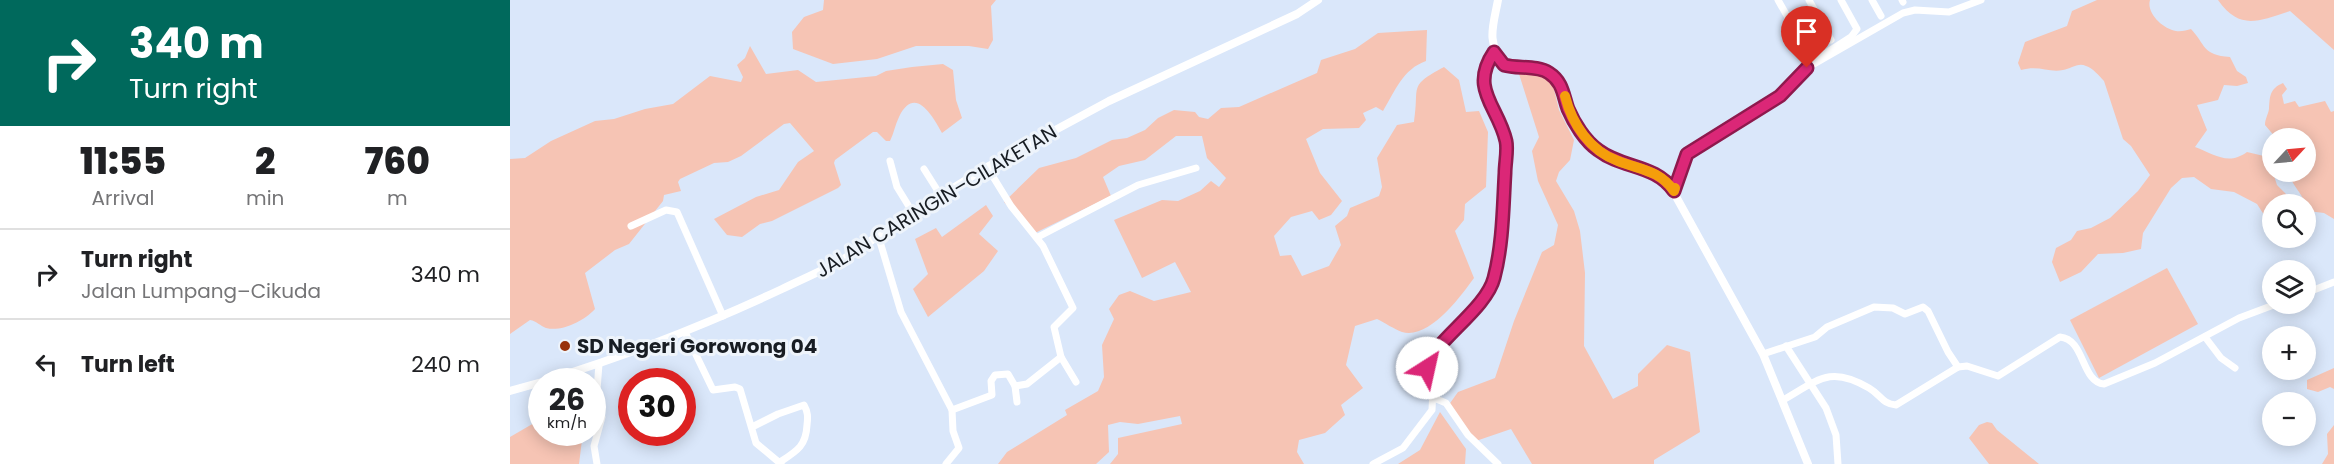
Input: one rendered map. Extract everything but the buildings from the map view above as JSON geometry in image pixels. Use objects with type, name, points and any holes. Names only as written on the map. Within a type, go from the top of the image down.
[{"type":"street","name":"JALAN CARINGIN–CILAKETAN","points":[[586,368],[685,332],[814,274],[866,246],[878,235],[987,167],[1117,96],[1297,14],[1318,0]]},
{"type":"street","points":[[1498,0],[1492,34],[1494,52],[1504,65],[1548,72],[1559,82],[1568,109],[1585,138],[1595,149],[1619,162],[1655,172],[1674,191],[1696,237],[1763,354],[1808,464]]},
{"type":"street","points":[[1778,0],[1808,53]]},
{"type":"street","points":[[1809,0],[1831,40]]},
{"type":"street","points":[[1674,191],[1687,154],[1780,96],[1811,61],[1851,37],[1857,29],[1841,0]]},
{"type":"street","points":[[1872,0],[1881,16]]},
{"type":"street","points":[[1807,68],[1903,13],[1915,10],[1949,12],[1981,0]]},
{"type":"street","points":[[1373,464],[1408,443],[1428,417],[1434,398],[1427,363],[1490,291],[1495,276],[1502,219],[1506,142],[1483,83],[1486,63],[1494,52]]},
{"type":"street","points":[[890,161],[897,187],[913,213]]},
{"type":"street","points":[[987,167],[1011,206],[1038,237],[1054,265],[1073,308],[1054,327],[1061,357],[1076,382]]},
{"type":"street","points":[[1038,237],[1138,185],[1196,168]]},
{"type":"street","points":[[924,169],[941,196]]},
{"type":"street","points":[[631,226],[666,210],[677,212],[723,316]]},
{"type":"street","points":[[878,235],[901,312],[952,410],[952,431],[959,448],[946,464]]},
{"type":"street","points":[[2316,289],[2334,282]]},
{"type":"street","points":[[1763,354],[1815,337],[1827,327],[1874,307],[1893,308],[1905,315],[1923,307],[1928,310],[1958,367]]},
{"type":"street","points":[[1783,400],[1831,375],[1840,375],[1870,388],[1887,404],[1896,405],[1958,367],[1967,366],[1998,376],[2056,338],[2064,337],[2075,345],[2096,382],[2104,384],[2155,363],[2239,318],[2262,309]]},
{"type":"street","points":[[685,332],[713,390],[735,387],[740,389],[752,427],[761,449],[781,463],[802,448],[807,439],[807,410],[804,405],[778,414],[752,427]]},
{"type":"street","points":[[2205,337],[2221,358],[2235,368]]},
{"type":"street","points":[[1786,346],[1834,427],[1838,464]]},
{"type":"street","points":[[1015,386],[1027,384],[1061,357]]},
{"type":"street","points":[[597,464],[594,446],[602,417],[596,403],[599,364]]},
{"type":"street","points":[[952,410],[992,395],[991,381],[995,375],[1008,374],[1015,386],[1017,402]]},
{"type":"street","name":"JALAN CARINGIN–CILAKETAN","points":[[510,391],[528,386]]},
{"type":"street","points":[[1434,398],[1446,403],[1468,435],[1498,464]]},
{"type":"shaded area","points":[[824,0],[996,0],[991,6],[993,40],[988,49],[969,46],[916,46],[877,59],[833,64],[793,49],[792,32],[804,17],[823,10]]},
{"type":"shaded area","points":[[2097,0],[2150,0],[2149,5],[2153,15],[2161,24],[2176,31],[2191,29],[2209,51],[2230,57],[2237,71],[2246,77],[2248,83],[2237,86],[2224,85],[2218,100],[2197,105],[2207,130],[2195,147],[2227,158],[2234,158],[2247,152],[2262,156],[2262,182],[2276,182],[2286,194],[2262,194],[2262,212],[2257,204],[2234,192],[2211,189],[2194,177],[2182,178],[2171,188],[2143,233],[2141,249],[2123,253],[2098,254],[2081,272],[2060,282],[2052,262],[2056,248],[2071,240],[2077,231],[2091,228],[2110,218],[2138,191],[2150,175],[2131,146],[2123,139],[2104,81],[2093,70],[2080,65],[2058,71],[2033,68],[2021,70],[2018,63],[2025,42],[2067,26],[2072,11]]},
{"type":"shaded area","points":[[2218,0],[2334,0],[2334,50],[2290,11],[2259,20],[2242,20],[2226,10]]},
{"type":"shaded area","points":[[1427,30],[1426,61],[1405,75],[1383,111],[1376,107],[1363,113],[1366,120],[1359,128],[1323,129],[1306,139],[1320,173],[1342,201],[1331,215],[1319,220],[1312,211],[1291,217],[1274,236],[1280,256],[1291,255],[1302,276],[1329,266],[1341,245],[1335,226],[1347,216],[1350,208],[1379,196],[1382,187],[1377,158],[1397,125],[1414,122],[1416,94],[1420,83],[1444,67],[1459,80],[1466,112],[1479,111],[1488,132],[1486,187],[1465,204],[1464,220],[1455,231],[1474,278],[1443,315],[1423,329],[1412,333],[1402,332],[1377,319],[1355,326],[1346,365],[1363,388],[1341,405],[1345,415],[1325,433],[1299,440],[1297,452],[1304,464],[1110,464],[1118,454],[1118,438],[1182,424],[1180,416],[1138,424],[1120,422],[1108,425],[1109,452],[1096,464],[998,464],[1007,452],[1067,415],[1065,410],[1098,391],[1104,377],[1102,345],[1114,319],[1109,309],[1119,295],[1130,291],[1154,301],[1191,292],[1175,262],[1142,278],[1114,220],[1162,200],[1178,201],[1200,191],[1211,181],[1219,187],[1226,178],[1207,158],[1202,136],[1176,136],[1145,160],[1119,166],[1103,177],[1111,196],[1035,233],[1004,202],[1039,168],[1076,158],[1112,140],[1127,138],[1145,130],[1158,118],[1174,110],[1195,112],[1199,117],[1208,119],[1221,108],[1239,107],[1317,73],[1321,60],[1355,49],[1378,33]]},
{"type":"shaded area","points":[[750,46],[766,74],[798,70],[816,82],[876,76],[886,71],[943,64],[953,70],[956,100],[962,118],[942,133],[929,112],[917,103],[911,103],[899,117],[890,141],[886,141],[877,132],[873,132],[835,160],[841,185],[838,188],[772,221],[760,224],[742,237],[727,235],[714,219],[756,197],[779,190],[798,162],[814,151],[790,123],[784,124],[741,156],[728,162],[714,163],[680,179],[678,182],[681,191],[664,195],[663,201],[629,244],[615,250],[585,273],[595,309],[590,313],[572,324],[552,329],[530,320],[510,334],[510,159],[525,158],[551,141],[595,121],[614,119],[645,109],[673,104],[710,76],[741,82],[743,77],[737,65],[745,58]]},
{"type":"shaded area","points":[[1519,74],[1540,74],[1548,77],[1553,85],[1559,110],[1574,140],[1570,160],[1559,172],[1556,181],[1574,211],[1580,231],[1585,273],[1584,346],[1613,399],[1638,386],[1638,374],[1667,345],[1690,352],[1700,432],[1654,460],[1654,464],[1532,464],[1511,429],[1473,442],[1448,406],[1458,392],[1495,378],[1514,321],[1542,252],[1554,245],[1558,225],[1538,181],[1532,151],[1539,137]]},
{"type":"shaded area","points":[[2283,83],[2287,89],[2282,95],[2284,104],[2295,101],[2299,107],[2325,101],[2331,112],[2334,111],[2334,219],[2324,213],[2316,212],[2316,194],[2300,194],[2293,182],[2316,182],[2316,128],[2268,128],[2265,125],[2271,94]]},
{"type":"shaded area","points":[[986,205],[993,216],[979,234],[998,251],[984,271],[928,317],[913,289],[928,274],[915,239],[936,228],[942,237]]},
{"type":"shaded area","points":[[2167,268],[2198,324],[2099,378],[2070,320]]},
{"type":"shaded area","points":[[2334,368],[2334,389],[2330,387],[2318,392],[2307,389],[2307,380],[2316,380],[2316,376]]},
{"type":"shaded area","points":[[1440,412],[1466,449],[1465,464],[1398,464],[1420,450]]},
{"type":"shaded area","points":[[1992,423],[1997,430],[2039,464],[1989,464],[1969,438],[1979,425]]},
{"type":"shaded area","points":[[2334,425],[2334,464],[2322,464],[2328,454],[2327,434]]},
{"type":"shaded area","points":[[528,427],[528,446],[581,446],[579,464],[510,464],[510,437]]},
{"type":"slow traffic","points":[[1565,96],[1568,109],[1585,138],[1595,149],[1619,162],[1655,172],[1668,182],[1674,191],[1675,188]]},
{"type":"place","name":"SD Negeri Gorowong 04","points":[[565,346]]},
{"type":"route","points":[[1427,368],[1427,363],[1434,352],[1490,291],[1495,276],[1502,219],[1506,142],[1483,83],[1486,63],[1494,52],[1504,65],[1515,69],[1537,69],[1548,72],[1559,82],[1568,109],[1585,138],[1595,149],[1619,162],[1655,172],[1668,182],[1674,191],[1687,154],[1780,96],[1807,68]]}]
